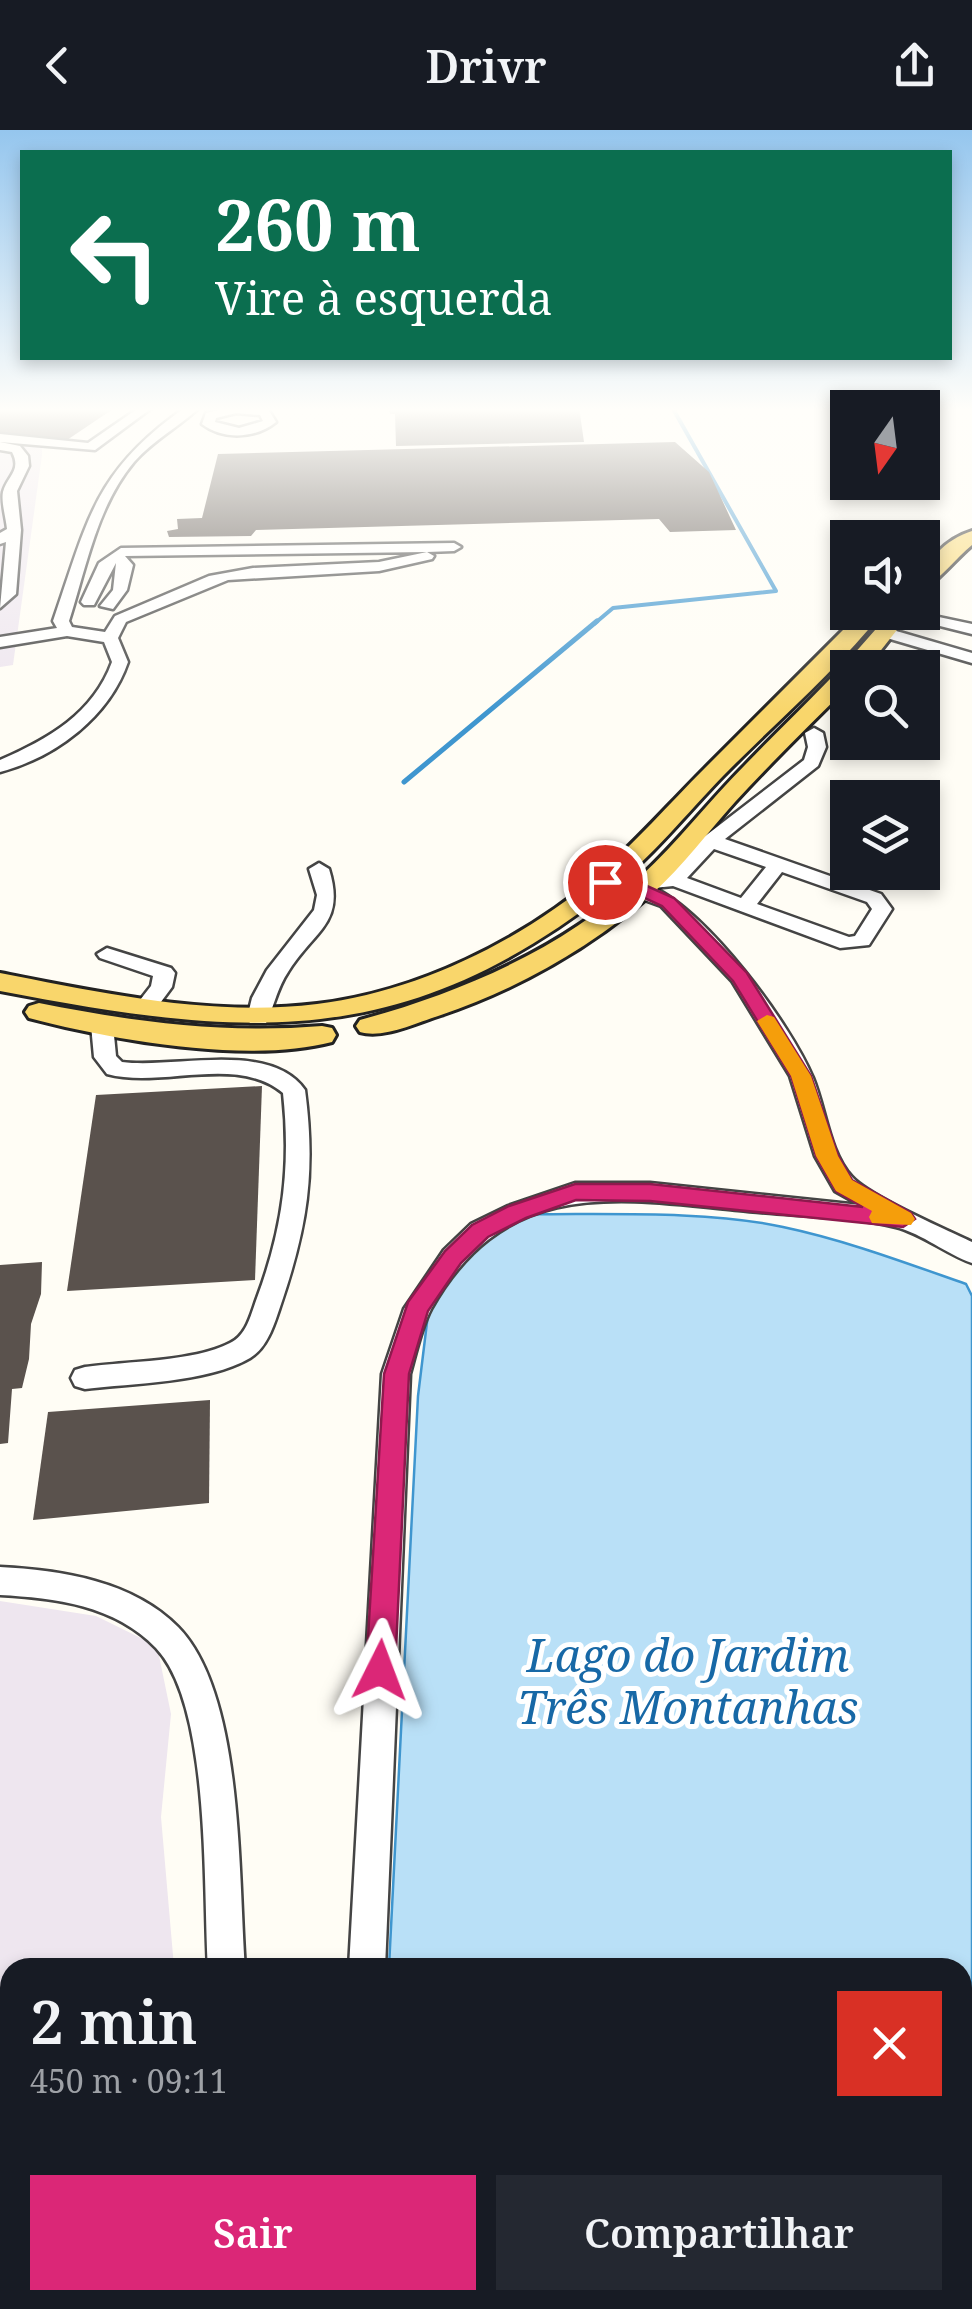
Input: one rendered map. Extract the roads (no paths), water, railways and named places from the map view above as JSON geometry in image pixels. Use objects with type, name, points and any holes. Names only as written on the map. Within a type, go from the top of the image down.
[{"type":"main road","points":[[940,540],[972,516]]},
{"type":"main road","points":[[940,561],[972,536]]},
{"type":"main road","points":[[0,982],[144,1009],[258,1018],[323,1015],[401,996],[512,946],[556,920],[605,882],[867,630]]},
{"type":"main road","points":[[0,1004],[188,1040],[265,1042],[345,1032],[417,1016],[526,966],[641,890],[760,762],[830,694]]},
{"type":"street","points":[[0,603],[8,594],[14,530],[12,509]]},
{"type":"street","points":[[67,630],[60,620],[103,509]]},
{"type":"street","points":[[0,540],[14,530]]},
{"type":"street","points":[[68,601],[88,602],[114,613],[228,576],[393,567],[454,547],[122,552],[104,566],[88,602]]},
{"type":"street","points":[[0,767],[73,727],[108,693],[120,662],[110,638],[126,565],[118,557]]},
{"type":"street","points":[[940,622],[972,629]]},
{"type":"street","points":[[0,642],[67,630],[110,638]]},
{"type":"street","points":[[890,630],[972,658]]},
{"type":"street","points":[[641,890],[674,880],[711,841],[812,762],[817,748],[814,733]]},
{"type":"street","points":[[674,880],[847,944],[862,940],[882,909],[874,898],[711,841]]},
{"type":"street","points":[[744,907],[778,864]]},
{"type":"street","points":[[258,1018],[263,998],[278,970],[324,911],[327,895],[318,869]]},
{"type":"street","points":[[605,882],[641,890],[668,902],[740,977],[801,1076],[827,1156],[844,1185],[972,1253]]},
{"type":"street","points":[[107,954],[164,974],[161,987],[144,1009]]},
{"type":"street","points":[[85,1378],[232,1355],[253,1340],[281,1270],[299,1209],[303,1154],[294,1090],[288,1082],[260,1071],[115,1069],[104,1057],[102,1025]]},
{"type":"street","points":[[367,1958],[396,1374],[417,1309],[453,1257],[480,1231],[518,1212],[575,1192],[650,1192],[903,1219]]},
{"type":"street","points":[[0,1581],[35,1582],[111,1600],[159,1628],[184,1660],[208,1724],[226,1958]]},
{"type":"water","name":"Lago do Jardim Três Montanhas","points":[[522,1214],[721,1218],[783,1227],[852,1245],[966,1284],[972,1296],[972,1958],[389,1958],[418,1396],[429,1306],[467,1245]]},
{"type":"waterway","points":[[594,624],[613,608],[776,591],[729,509]]},
{"type":"waterway","points":[[404,782],[597,621]]}]
